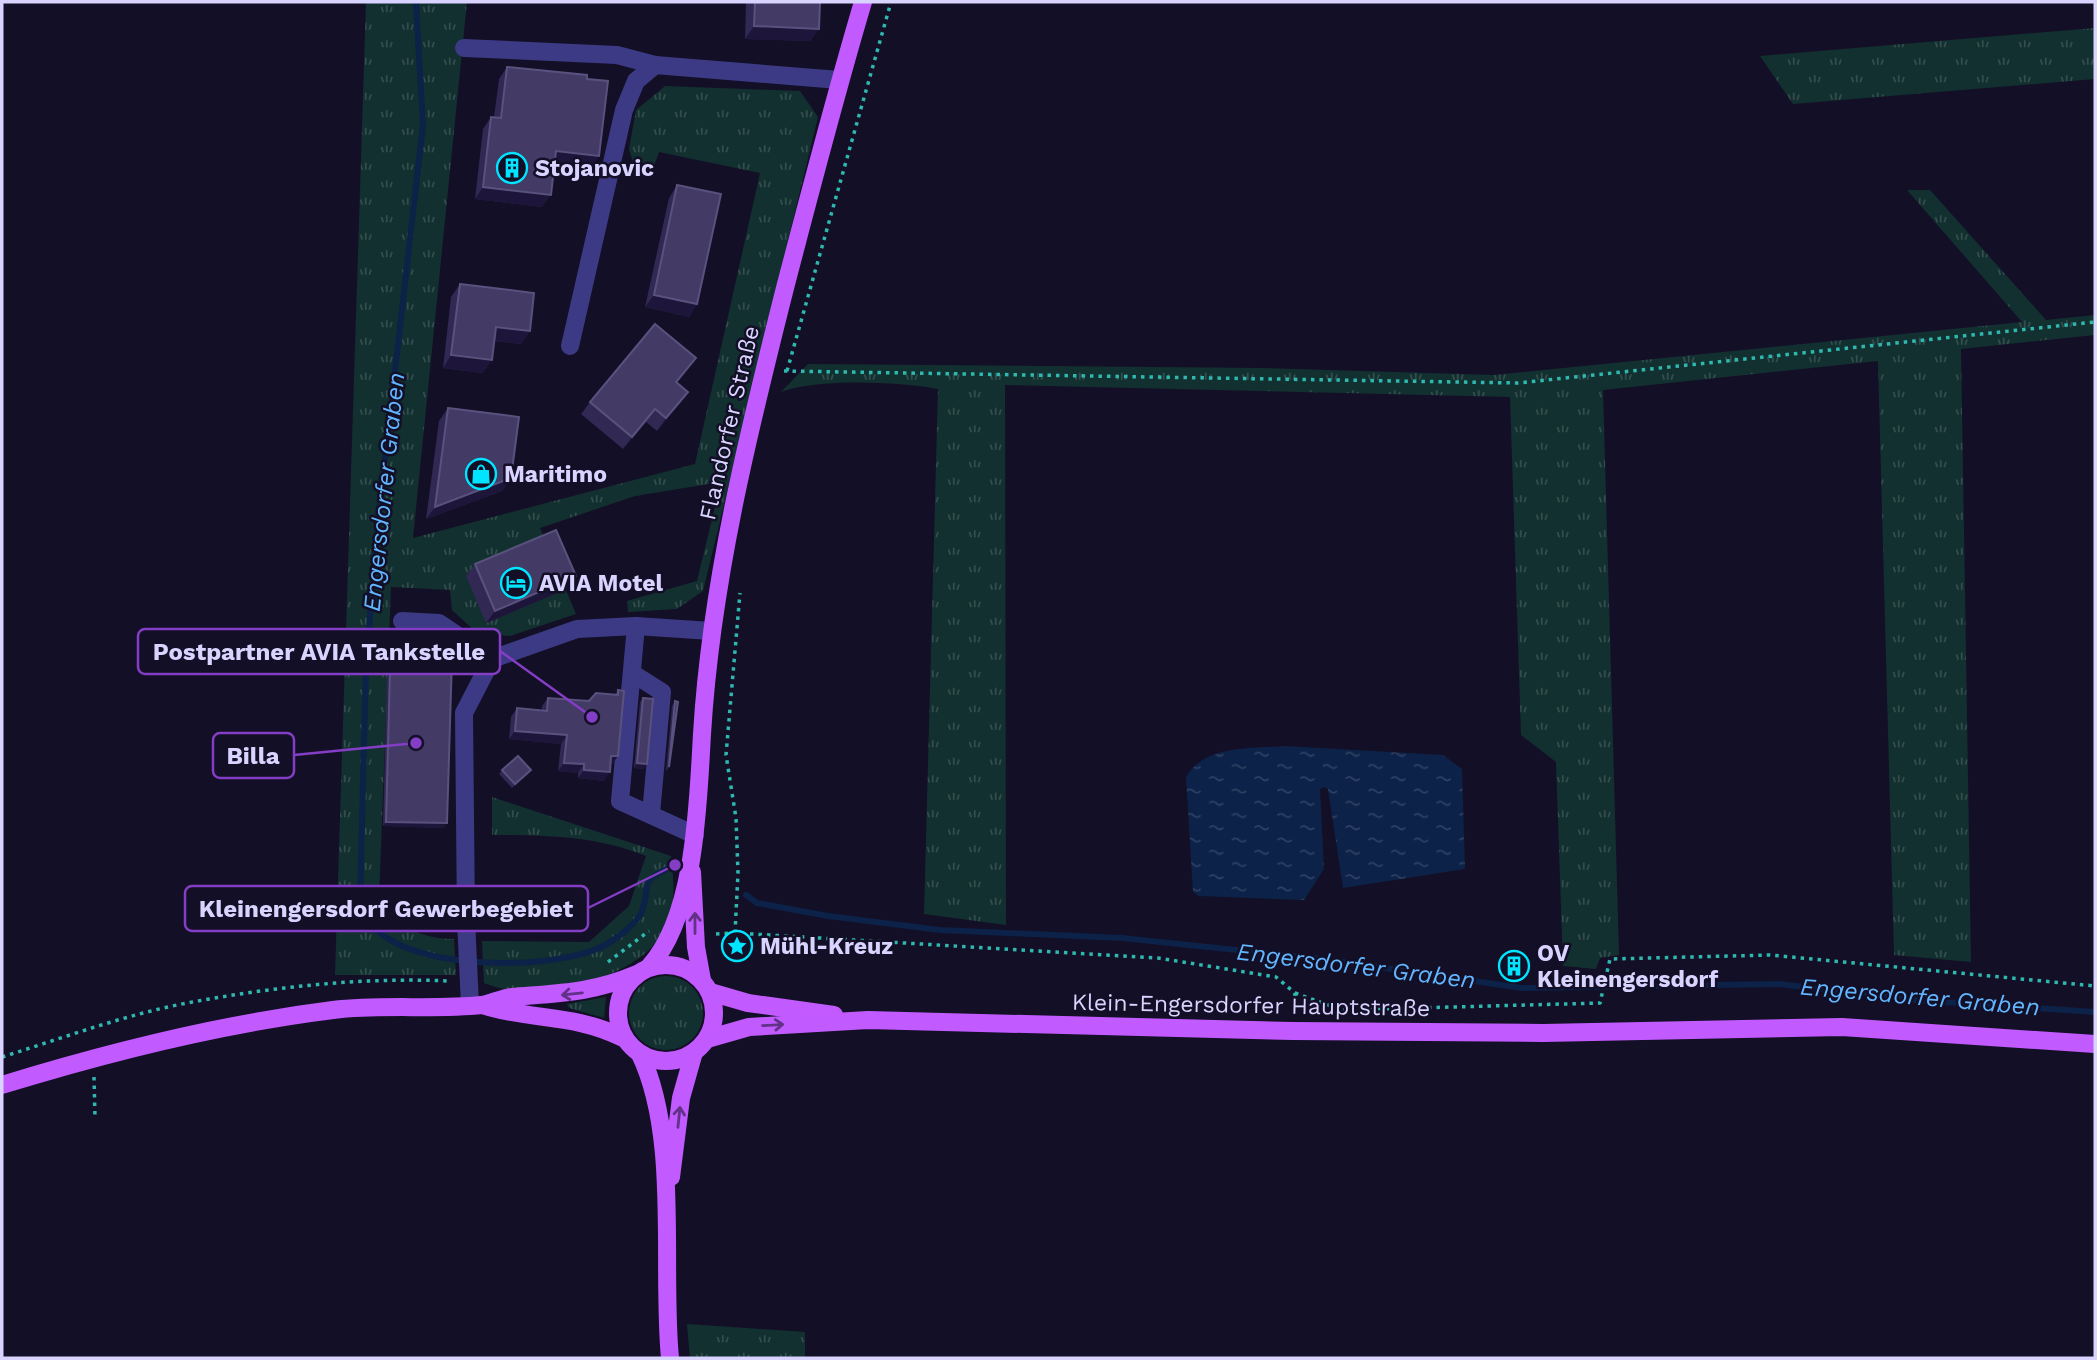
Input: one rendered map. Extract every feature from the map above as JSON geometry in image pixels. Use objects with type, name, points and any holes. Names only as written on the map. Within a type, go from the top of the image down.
[{"type":"main road","name":"Flandorfer Straße","points":[[643,971],[671,933],[691,864],[711,631],[839,80],[863,2]]},
{"type":"main road","name":"Flandorfer Straße","points":[[691,864],[695,936],[706,986]]},
{"type":"main road","points":[[2,1086],[92,1059],[193,1035],[307,1014],[388,1006],[476,1004],[510,997],[585,992],[643,971],[678,966],[706,986],[748,1003],[868,1020]]},
{"type":"main road","points":[[623,1038],[618,1018],[619,1000],[624,988],[643,971]]},
{"type":"main road","points":[[666,1208],[681,1098],[714,1012],[706,986]]},
{"type":"main road","points":[[476,1004],[511,1014],[586,1022],[623,1038],[640,1054],[653,1085],[659,1116],[666,1208],[666,1290],[670,1358]]},
{"type":"main road","points":[[640,1054],[667,1061],[750,1027],[868,1020]]},
{"type":"main road","name":"Klein-Engersdorfer Hauptstraße","points":[[868,1020],[1293,1031],[1544,1033],[1842,1027],[2095,1044]]},
{"type":"street","points":[[464,48],[617,55],[655,65],[839,80]]},
{"type":"street","points":[[570,346],[624,110],[636,81],[655,65]]},
{"type":"street","points":[[402,621],[439,623],[492,659]]},
{"type":"street","points":[[476,1004],[469,979],[467,950],[464,713],[492,659],[577,629],[636,626],[711,631]]},
{"type":"street","points":[[636,626],[620,800],[695,835]]},
{"type":"street","points":[[632,673],[662,692],[651,814]]},
{"type":"path","points":[[787,372],[891,2]]},
{"type":"path","points":[[772,374],[787,372],[1518,383],[2095,322]]},
{"type":"path","points":[[772,374],[787,372]]},
{"type":"path","points":[[735,933],[736,818],[726,755],[741,580]]},
{"type":"path","points":[[599,965],[610,961],[646,931],[671,933]]},
{"type":"path","points":[[695,936],[735,933],[1158,958],[1276,977],[1295,993],[1342,1010],[1600,1003],[1610,959],[1770,955],[2095,986]]},
{"type":"path","points":[[2,1057],[186,1003],[340,982],[469,979]]},
{"type":"path","points":[[1293,1031],[1295,993]]},
{"type":"path","points":[[92,1059],[95,1117]]},
{"type":"green space","points":[[366,2],[467,2],[413,538],[695,464],[760,173],[659,152],[654,166],[633,162],[629,149],[636,110],[665,86],[800,91],[818,117],[703,591],[677,609],[628,612],[627,601],[697,581],[721,482],[635,496],[540,528],[576,614],[510,636],[477,633],[452,610],[450,590],[391,587],[379,897],[395,916],[411,929],[429,936],[454,939],[456,975],[335,975]]},
{"type":"green space","points":[[2095,28],[2095,79],[1793,104],[1760,56]]},
{"type":"green space","points":[[1907,190],[1930,190],[2046,320],[2095,315],[2095,335],[1961,349],[1971,962],[1894,955],[1878,361],[1603,390],[1619,955],[1600,958],[1596,969],[1563,966],[1556,762],[1521,735],[1510,397],[1005,385],[1006,925],[924,914],[938,389],[837,383],[781,392],[808,364],[1262,368],[1494,375],[2022,322]]},
{"type":"green space","points":[[492,797],[671,856],[673,886],[670,916],[662,935],[648,951],[605,976],[554,990],[504,989],[484,983],[482,941],[589,942],[629,906],[646,856],[590,841],[551,836],[492,835]]},
{"type":"green space","points":[[666,976],[687,982],[697,992],[703,1013],[697,1034],[687,1044],[666,1050],[645,1044],[635,1034],[629,1013],[635,992],[645,982]]},
{"type":"green space","points":[[606,997],[604,1018],[569,1008],[567,1004]]},
{"type":"green space","points":[[687,1324],[805,1332],[805,1358],[690,1358]]},
{"type":"water","points":[[1284,746],[1443,755],[1462,769],[1465,869],[1343,888],[1328,789],[1325,787],[1320,789],[1324,869],[1304,900],[1199,896],[1193,892],[1186,777],[1204,759],[1216,754]]},
{"type":"building","points":[[755,2],[820,2],[819,29],[754,26]]},
{"type":"building","points":[[507,67],[587,75],[587,79],[608,81],[599,156],[556,151],[551,195],[483,187],[491,117],[501,118]]},
{"type":"building","points":[[677,185],[721,194],[697,304],[654,295]]},
{"type":"building","points":[[460,284],[534,293],[530,331],[496,327],[492,360],[451,355]]},
{"type":"building","points":[[655,324],[696,358],[676,382],[688,392],[666,418],[655,409],[632,437],[590,402]]},
{"type":"building","points":[[448,408],[519,417],[511,478],[435,507]]},
{"type":"building","name":"AVIA Motel","points":[[556,530],[576,576],[495,611],[475,564]]},
{"type":"building","points":[[391,634],[422,635],[421,656],[452,657],[447,823],[386,822]]},
{"type":"building","points":[[618,690],[624,691],[618,756],[611,756],[610,772],[584,770],[584,764],[564,763],[567,735],[515,731],[517,708],[547,711],[548,698],[589,701],[596,693],[618,695]]},
{"type":"building","points":[[643,698],[653,699],[647,764],[637,763]]},
{"type":"building","points":[[675,701],[678,702],[669,767]]},
{"type":"building","points":[[518,756],[531,770],[515,784],[502,770]]},
{"type":"waterway","name":"Engersdorfer Graben","points":[[416,2],[423,125],[379,511],[366,664],[360,903],[373,926],[397,943],[430,955],[468,961],[545,961],[578,955],[603,946],[619,936],[642,911],[649,881],[667,869]]},
{"type":"waterway","name":"Engersdorfer Graben","points":[[746,895],[757,903],[828,916],[940,930],[1122,938],[1323,959],[1522,988],[1779,984],[1915,1000],[2095,1012]]},
{"type":"place","name":"Stojanovic","points":[[512,168]]},
{"type":"place","name":"Maritimo","points":[[481,474]]},
{"type":"place","name":"AVIA Motel","points":[[516,583]]},
{"type":"place","name":"Postpartner AVIA Tankstelle","points":[[592,717]]},
{"type":"place","name":"Billa","points":[[416,743]]},
{"type":"place","name":"Kleinengersdorf Gewerbegebiet","points":[[675,865]]},
{"type":"place","name":"Mühl-Kreuz","points":[[737,946]]},
{"type":"place","name":"OV Kleinengersdorf","points":[[1514,966]]}]
